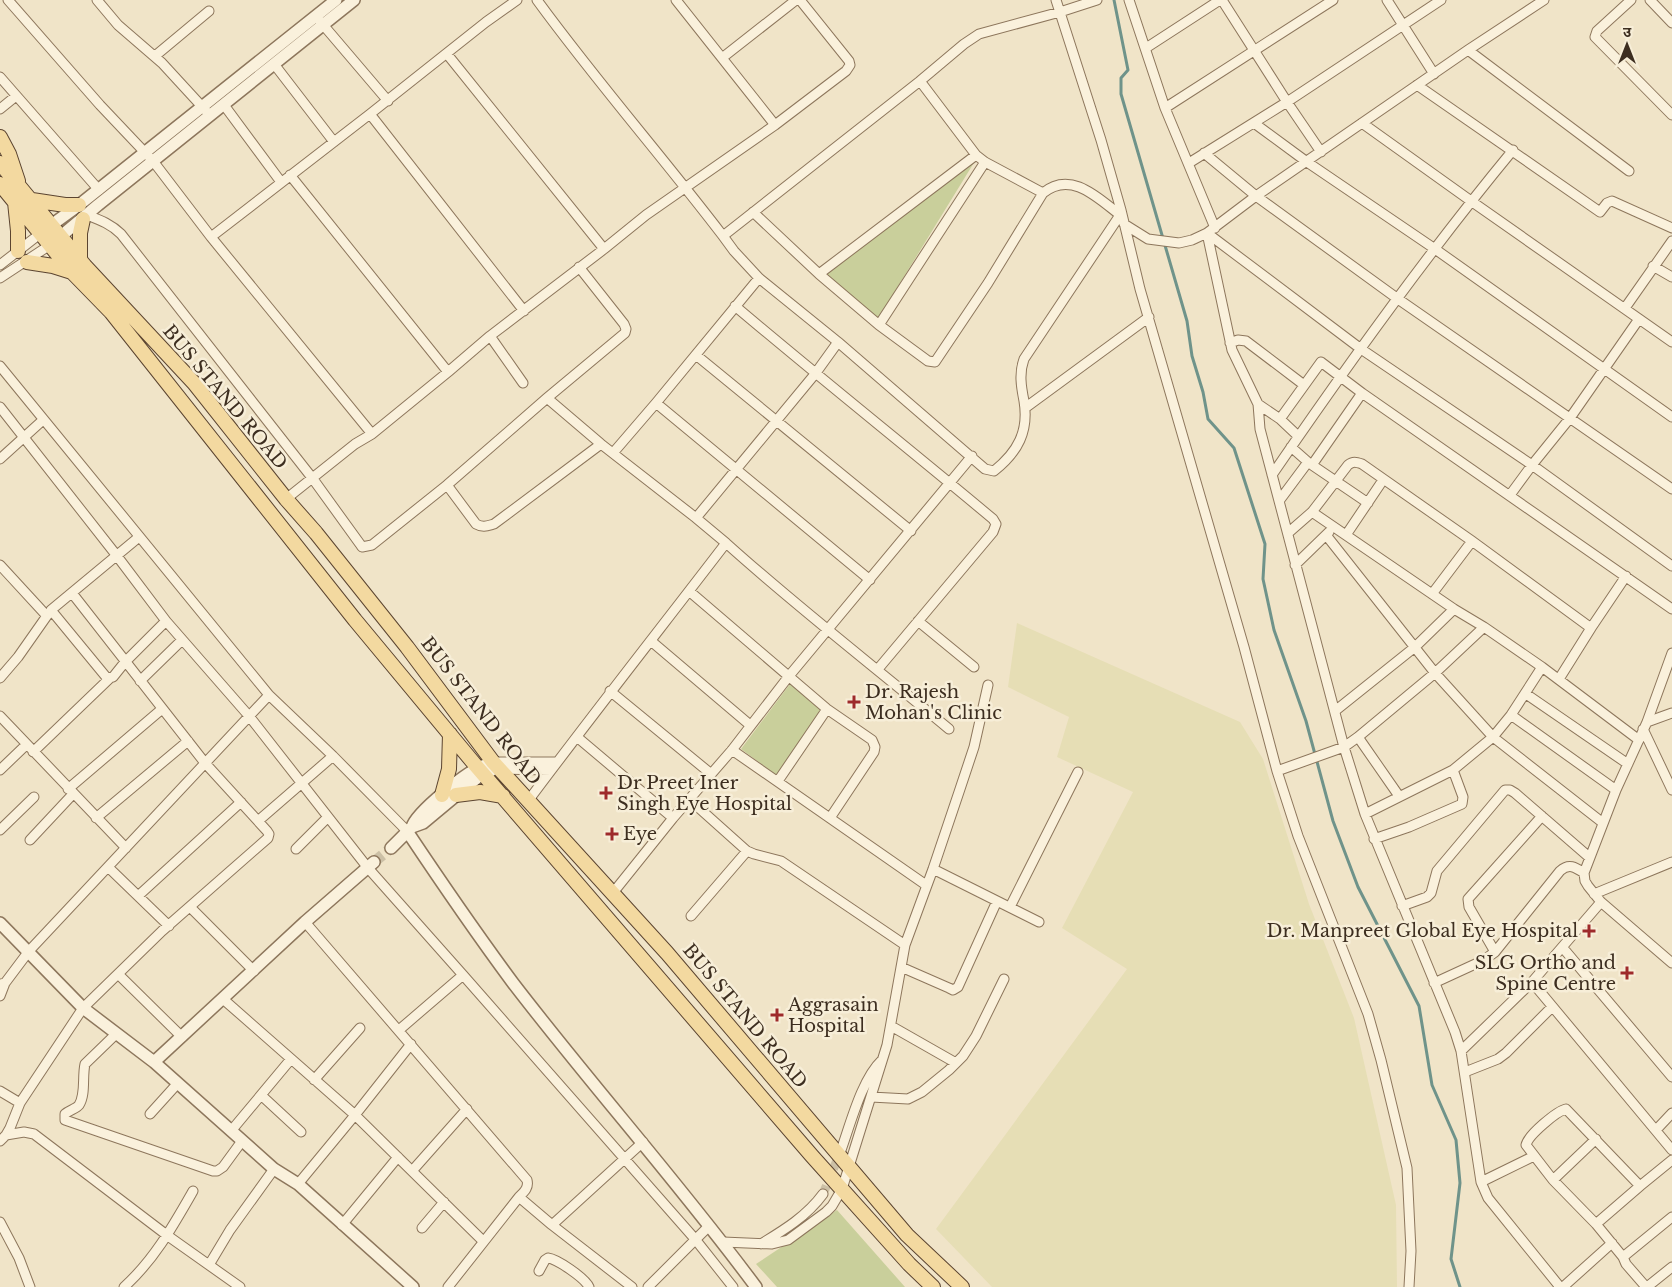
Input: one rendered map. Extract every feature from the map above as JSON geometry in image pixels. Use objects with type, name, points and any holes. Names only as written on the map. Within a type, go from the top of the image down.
[{"type":"main road","name":"BUS STAND ROAD","points":[[0,137],[9,154],[20,186],[80,259],[194,383],[401,639],[497,766],[667,953],[908,1235],[962,1287]]},
{"type":"main road","points":[[1,163],[20,186]]},
{"type":"main road","name":"BUS STAND ROAD","points":[[2,187],[72,272],[111,312],[356,620],[480,770],[734,1066],[909,1264],[933,1287]]},
{"type":"main road","points":[[32,200],[59,204],[83,213],[80,233],[80,259]]},
{"type":"main road","points":[[15,202],[22,257],[72,272]]},
{"type":"main road","points":[[442,795],[449,769],[450,734]]},
{"type":"main road","points":[[456,796],[480,792],[503,796]]},
{"type":"street","points":[[8,0],[100,105],[149,157],[211,237],[372,434]]},
{"type":"street","points":[[97,0],[118,26],[155,56],[206,111]]},
{"type":"street","points":[[206,111],[224,105],[274,64],[320,20],[336,0]]},
{"type":"street","points":[[0,278],[22,257],[41,233],[52,224],[83,213],[149,157],[320,20],[354,0]]},
{"type":"street","points":[[211,237],[448,54],[486,22],[517,0]]},
{"type":"street","points":[[538,0],[559,30],[686,188],[722,236],[759,278],[838,342],[989,471],[994,471],[1018,446],[1022,439],[1026,420],[1020,375],[1024,359],[1121,213]]},
{"type":"street","points":[[676,0],[775,125]]},
{"type":"street","points":[[286,499],[356,444],[372,434],[490,336],[646,215],[775,125],[846,71],[850,65],[849,61],[798,0],[722,58]]},
{"type":"street","points":[[1056,0],[1098,131],[1140,289],[1244,647],[1277,771],[1298,836],[1368,1014],[1381,1060],[1407,1168],[1412,1251],[1409,1287]]},
{"type":"street","points":[[722,236],[979,34],[1096,0]]},
{"type":"street","points":[[1129,0],[1166,108],[1189,163],[1211,230],[1230,343],[1258,404],[1260,429],[1295,565],[1344,747],[1365,814],[1455,1032],[1461,1051],[1480,1182],[1488,1198],[1562,1287],[1612,1243]]},
{"type":"street","points":[[1146,48],[1221,0],[1321,152]]},
{"type":"street","points":[[1166,108],[1333,0]]},
{"type":"street","points":[[1387,0],[1434,74]]},
{"type":"street","points":[[1189,163],[1287,102],[1441,0]]},
{"type":"street","points":[[1124,224],[1148,239],[1179,243],[1192,240],[1211,230],[1256,196],[1544,0]]},
{"type":"street","points":[[1631,0],[1597,31],[1595,37],[1672,115]]},
{"type":"street","points":[[1650,0],[1672,23]]},
{"type":"street","points":[[155,56],[209,10]]},
{"type":"street","points":[[320,20],[388,100]]},
{"type":"street","points":[[1468,50],[1629,171]]},
{"type":"street","points":[[448,54],[604,249]]},
{"type":"street","points":[[274,64],[334,142]]},
{"type":"street","points":[[0,77],[99,190]]},
{"type":"street","points":[[920,81],[976,155],[985,162],[1043,192]]},
{"type":"street","points":[[1417,85],[1600,212],[1607,203],[1612,201],[1672,228]]},
{"type":"street","points":[[0,110],[16,96]]},
{"type":"street","points":[[224,105],[281,182]]},
{"type":"street","points":[[370,114],[524,311]]},
{"type":"street","points":[[1254,123],[1672,417]]},
{"type":"street","points":[[1362,123],[1672,342]]},
{"type":"street","points":[[1272,475],[1340,375],[1471,201],[1513,150]]},
{"type":"street","points":[[1204,153],[1256,196],[1398,300],[1672,489]]},
{"type":"street","points":[[819,274],[976,155]]},
{"type":"street","points":[[0,265],[50,245],[62,237],[83,213],[99,190],[149,157]]},
{"type":"street","points":[[879,325],[985,162]]},
{"type":"street","points":[[290,175],[448,372]]},
{"type":"street","points":[[753,212],[819,274],[879,325],[928,361],[935,362],[988,283],[1043,192],[1051,186],[1064,184],[1076,186],[1088,191],[1121,213]]},
{"type":"street","points":[[83,213],[106,222],[121,234],[313,479],[362,547],[372,545],[447,485],[547,398],[622,337],[626,329],[622,322],[579,267]]},
{"type":"street","points":[[1211,230],[1360,349],[1532,465],[1672,566]]},
{"type":"street","points":[[1625,308],[1672,241]]},
{"type":"street","points":[[1654,266],[1672,277]]},
{"type":"street","points":[[613,453],[656,404],[759,278]]},
{"type":"street","points":[[735,306],[815,374],[993,519],[996,528],[878,669]]},
{"type":"street","points":[[1025,408],[1149,317]]},
{"type":"street","points":[[1510,495],[1570,418],[1639,319]]},
{"type":"street","points":[[490,336],[523,383]]},
{"type":"street","points":[[1230,343],[1238,340],[1246,341],[1304,385]]},
{"type":"street","points":[[696,518],[815,374],[838,342]]},
{"type":"street","points":[[696,355],[911,531]]},
{"type":"street","points":[[1280,419],[1321,362],[1362,393],[1672,609]]},
{"type":"street","points":[[0,366],[269,695],[409,829],[466,919],[514,984],[723,1242],[756,1287]]},
{"type":"street","points":[[1279,501],[1310,464],[1362,393]]},
{"type":"street","points":[[547,398],[601,444],[696,518],[828,631],[878,669],[949,730]]},
{"type":"street","points":[[656,404],[870,580]]},
{"type":"street","points":[[1258,404],[1280,419],[1298,436]]},
{"type":"street","points":[[0,406],[166,621],[249,716],[328,817],[371,865],[463,975],[695,1239],[733,1287]]},
{"type":"street","points":[[0,459],[43,420]]},
{"type":"street","points":[[447,485],[476,524],[481,527],[487,526],[494,524],[601,444]]},
{"type":"street","points":[[1291,447],[1310,464],[1338,481],[1368,503]]},
{"type":"street","points":[[612,894],[972,456]]},
{"type":"street","points":[[1288,533],[1312,512],[1338,481],[1348,465],[1352,462],[1357,462],[1472,541],[1591,628]]},
{"type":"street","points":[[1346,535],[1383,480]]},
{"type":"street","points":[[1312,512],[1560,679],[1639,740]]},
{"type":"street","points":[[1295,565],[1335,527]]},
{"type":"street","points":[[1326,535],[1435,673],[1493,737],[1603,823]]},
{"type":"street","points":[[0,678],[18,657],[48,613],[139,537]]},
{"type":"street","points":[[1432,594],[1472,541]]},
{"type":"street","points":[[528,800],[610,691],[726,543]]},
{"type":"street","points":[[0,564],[48,613],[104,675],[110,678]]},
{"type":"street","points":[[1560,679],[1626,576]]},
{"type":"street","points":[[689,591],[827,709],[872,740],[875,747],[874,752],[830,818]]},
{"type":"street","points":[[3,1138],[20,1103],[83,1008],[169,926],[268,838],[269,834],[188,741],[124,662],[72,593]]},
{"type":"street","points":[[1335,711],[1415,647],[1454,609]]},
{"type":"street","points":[[33,752],[166,621]]},
{"type":"street","points":[[918,621],[974,667]]},
{"type":"street","points":[[1277,771],[1344,747],[1435,673],[1484,627]]},
{"type":"street","points":[[140,681],[182,640]]},
{"type":"street","points":[[651,641],[750,725]]},
{"type":"street","points":[[1672,654],[1645,726],[1616,790],[1584,874],[1588,886],[1601,902],[1672,963]]},
{"type":"street","points":[[1365,814],[1453,770],[1493,737],[1526,694],[1542,667]]},
{"type":"street","points":[[723,1242],[761,1244],[779,1243],[788,1240],[826,1212],[842,1189],[887,1045],[905,945],[974,747],[988,686]]},
{"type":"street","points":[[610,691],[710,773]]},
{"type":"street","points":[[1526,694],[1628,764]]},
{"type":"street","points":[[0,996],[2,983],[29,951],[269,695]]},
{"type":"street","points":[[30,840],[71,791],[162,709]]},
{"type":"street","points":[[778,782],[827,709]]},
{"type":"street","points":[[1645,726],[1672,713]]},
{"type":"street","points":[[1511,715],[1616,790]]},
{"type":"street","points":[[0,716],[126,848]]},
{"type":"street","points":[[1645,726],[1672,790]]},
{"type":"street","points":[[577,737],[673,818]]},
{"type":"street","points":[[1358,737],[1399,796]]},
{"type":"street","points":[[96,818],[188,741]]},
{"type":"street","points":[[0,770],[26,745]]},
{"type":"street","points":[[732,750],[926,885]]},
{"type":"street","points":[[258,821],[333,756]]},
{"type":"street","points":[[391,848],[409,829],[416,818],[442,795],[480,770],[497,766],[557,762]]},
{"type":"street","points":[[497,766],[551,770]]},
{"type":"street","points":[[409,829],[423,823],[456,796],[480,770]]},
{"type":"street","points":[[1374,839],[1409,827],[1462,804],[1464,797],[1453,770]]},
{"type":"street","points":[[1010,908],[1078,772]]},
{"type":"street","points":[[1402,906],[1426,897],[1431,893],[1437,871],[1506,790],[1515,792],[1590,857]]},
{"type":"street","points":[[0,830],[34,797]]},
{"type":"street","points":[[690,800],[747,851],[781,861],[905,945]]},
{"type":"street","points":[[138,896],[241,802]]},
{"type":"street","points":[[1495,952],[1469,907],[1468,900],[1542,816]]},
{"type":"street","points":[[296,849],[328,817]]},
{"type":"street","points":[[691,916],[747,851]]},
{"type":"street","points":[[1594,894],[1672,862]]},
{"type":"street","points":[[154,1062],[305,922],[371,865]]},
{"type":"street","points":[[1434,983],[1484,960],[1495,952],[1565,867],[1571,866],[1584,874]]},
{"type":"street","points":[[108,867],[169,926]]},
{"type":"street","points":[[933,869],[1039,922]]},
{"type":"street","points":[[901,967],[954,990],[958,987],[997,901]]},
{"type":"street","points":[[1461,1051],[1532,982],[1601,902]]},
{"type":"street","points":[[190,908],[254,971]]},
{"type":"street","points":[[305,922],[527,1180],[526,1189],[448,1287]]},
{"type":"street","points":[[0,923],[83,1008],[154,1062],[274,1169],[298,1184],[342,1226],[413,1287]]},
{"type":"street","points":[[1563,948],[1672,1077]]},
{"type":"street","points":[[118,974],[182,1037]]},
{"type":"street","points":[[399,1030],[463,975]]},
{"type":"street","points":[[871,1097],[901,1099],[915,1097],[956,1063],[976,1036],[1004,979]]},
{"type":"street","points":[[1532,982],[1672,1150]]},
{"type":"street","points":[[223,999],[355,1115],[484,1241]]},
{"type":"street","points":[[1465,1072],[1494,1061],[1506,1053],[1552,1007]]},
{"type":"street","points":[[891,1026],[956,1063]]},
{"type":"street","points":[[314,1080],[360,1028]]},
{"type":"street","points":[[116,1034],[86,1062],[80,1102],[77,1107],[65,1114],[65,1120],[213,1171],[223,1167],[242,1141]]},
{"type":"street","points":[[298,1184],[411,1044]]},
{"type":"street","points":[[231,1131],[291,1059]]},
{"type":"street","points":[[840,1153],[867,1082],[872,1071],[882,1060]]},
{"type":"street","points":[[150,1114],[178,1083]]},
{"type":"street","points":[[0,1092],[20,1103]]},
{"type":"street","points":[[261,1095],[301,1132]]},
{"type":"street","points":[[412,1171],[467,1109]]},
{"type":"street","points":[[1640,1186],[1570,1111],[1563,1110],[1527,1140],[1527,1148],[1553,1180],[1596,1224],[1623,1257],[1626,1264],[1647,1287],[1672,1267]]},
{"type":"street","points":[[1656,1130],[1672,1113]]},
{"type":"street","points":[[3,1138],[24,1132],[34,1134],[168,1236],[240,1287]]},
{"type":"street","points":[[1553,1180],[1596,1139]]},
{"type":"street","points":[[552,1225],[643,1142]]},
{"type":"street","points":[[1480,1182],[1534,1156]]},
{"type":"street","points":[[342,1226],[398,1157]]},
{"type":"street","points":[[1596,1224],[1672,1160]]},
{"type":"street","points":[[209,1265],[230,1230],[274,1169]]},
{"type":"street","points":[[124,1287],[154,1255],[168,1236],[193,1191]]},
{"type":"street","points":[[761,1244],[796,1221],[818,1202],[823,1194]]},
{"type":"street","points":[[519,1197],[632,1287]]},
{"type":"street","points":[[422,1228],[444,1202]]},
{"type":"street","points":[[1623,1257],[1672,1217]]},
{"type":"street","points":[[0,1222],[19,1258],[30,1287]]},
{"type":"street","points":[[648,1287],[709,1226]]},
{"type":"street","points":[[539,1271],[545,1260],[548,1258],[555,1259],[585,1281],[589,1287]]},
{"type":"shaded area","points":[[1017,623],[1240,722],[1263,759],[1309,904],[1354,1018],[1396,1205],[1397,1287],[992,1287],[936,1229],[1127,969],[1062,928],[1133,792],[1057,757],[1069,717],[1008,687]]},
{"type":"green space","points":[[975,161],[878,319],[826,274]]},
{"type":"green space","points":[[790,684],[823,710],[779,777],[741,749]]},
{"type":"green space","points":[[837,1210],[905,1287],[777,1287],[756,1264]]},
{"type":"waterway","points":[[1114,0],[1128,70],[1121,78],[1121,94],[1187,321],[1192,356],[1203,392],[1208,419],[1234,448],[1265,544],[1263,579],[1274,630],[1306,721],[1333,821],[1358,887],[1419,1006],[1432,1085],[1456,1140],[1460,1183],[1451,1259],[1460,1287]]},
{"type":"tunnel","points":[[374,862],[391,848]]},
{"type":"tunnel","points":[[823,1194],[840,1153]]},
{"type":"place","name":"Dr. Rajesh Mohan's Clinic","points":[[854,702]]},
{"type":"place","name":"Dr Preet Iner Singh Eye Hospital","points":[[606,793]]},
{"type":"place","name":"Eye","points":[[612,834]]},
{"type":"place","name":"Dr. Manpreet Global Eye Hospital","points":[[1589,931]]},
{"type":"place","name":"SLG Ortho and Spine Centre","points":[[1627,973]]},
{"type":"place","name":"Aggrasain Hospital","points":[[777,1015]]}]
